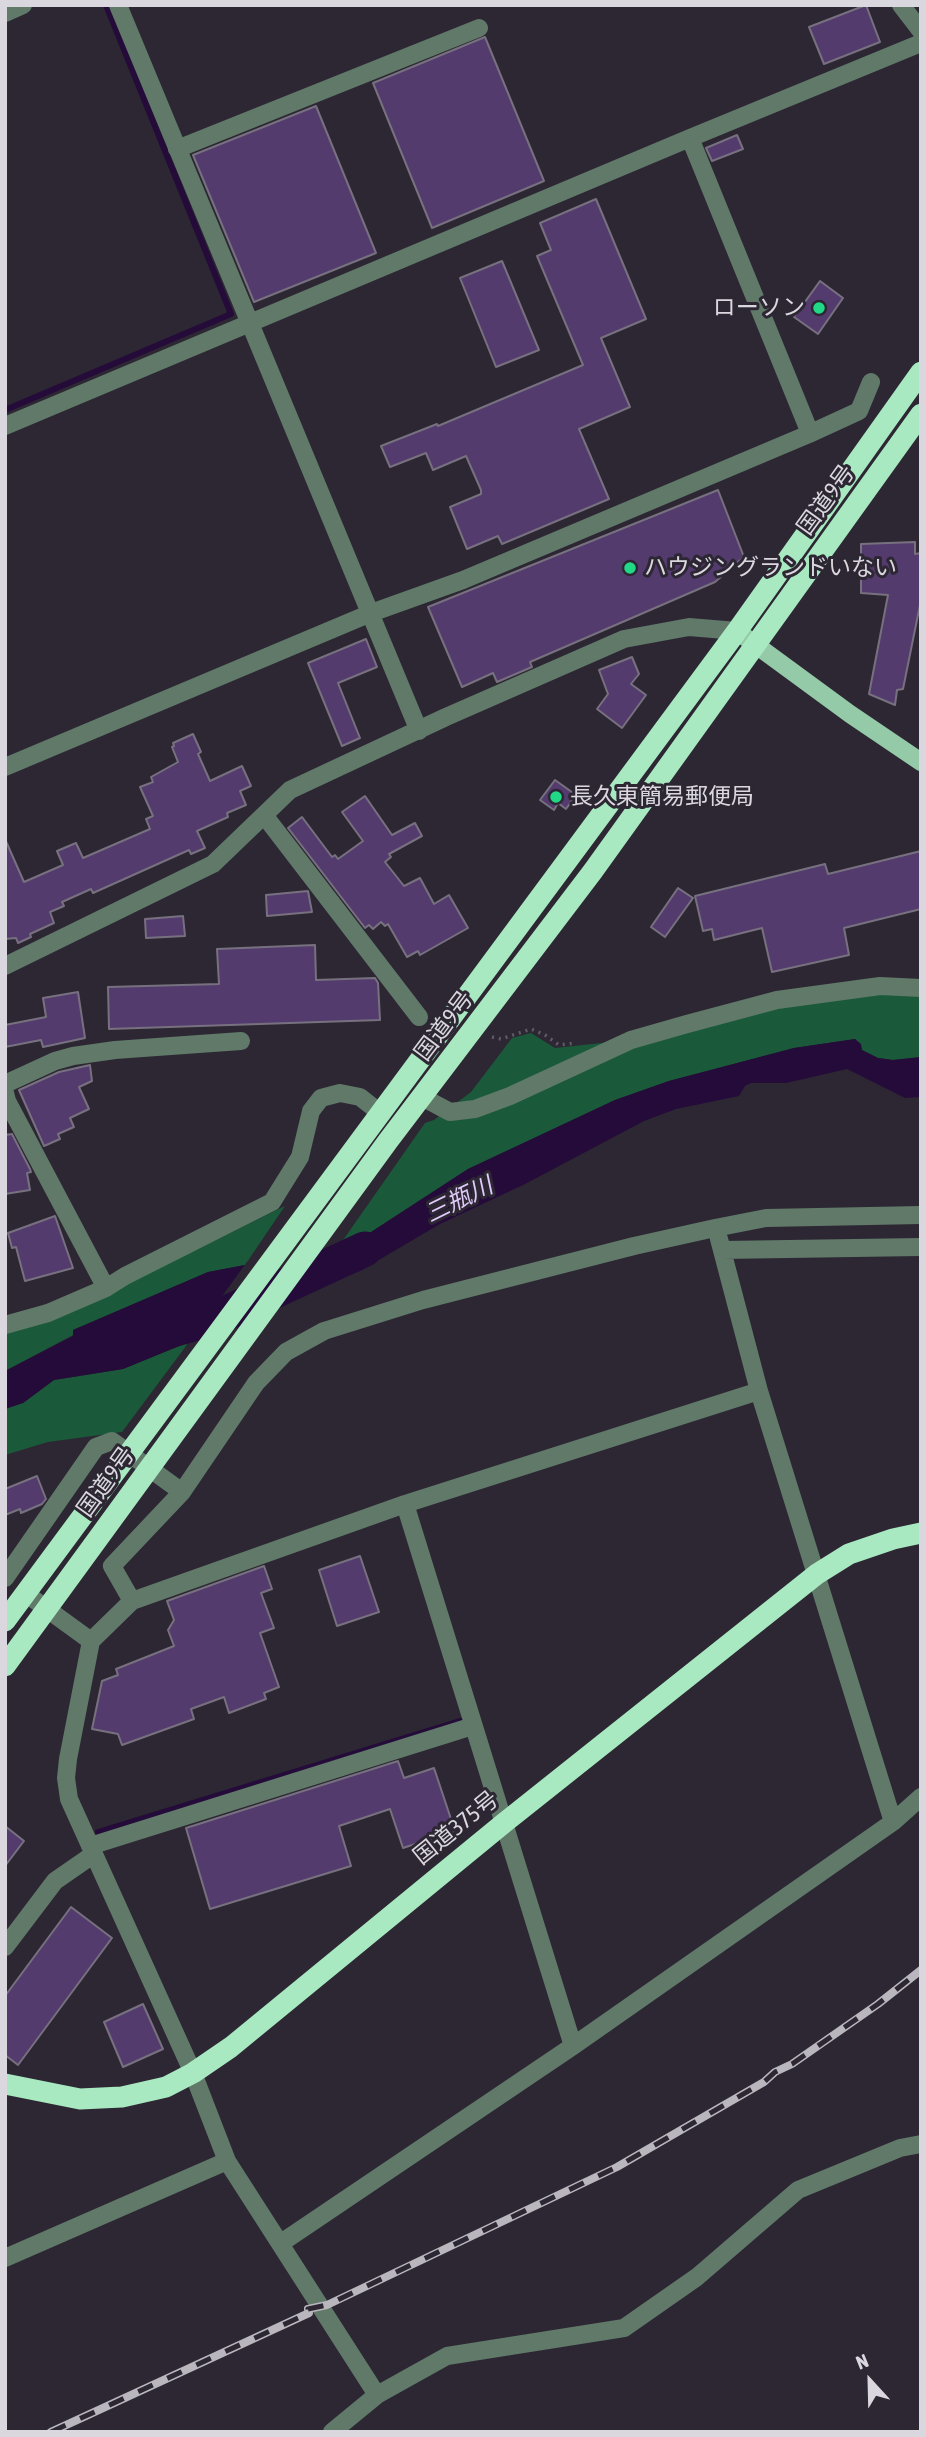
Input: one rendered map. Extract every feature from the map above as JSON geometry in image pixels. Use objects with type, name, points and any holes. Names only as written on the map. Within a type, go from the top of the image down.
[{"type":"highway","name":"国道9号","points":[[5,1621],[737,631],[921,372]]},
{"type":"highway","name":"国道9号","points":[[5,1666],[388,1141],[593,870],[921,415]]},
{"type":"highway","name":"国道375号","points":[[5,2084],[80,2099],[122,2097],[166,2087],[193,2073],[231,2047],[504,1823],[817,1574],[849,1554],[921,1533]]},
{"type":"main road","points":[[737,631],[921,762]]},
{"type":"street","points":[[5,13],[23,5]]},
{"type":"street","points":[[118,5],[419,731]]},
{"type":"street","points":[[901,5],[921,31]]},
{"type":"street","points":[[177,149],[479,27]]},
{"type":"street","points":[[5,426],[921,43]]},
{"type":"street","points":[[690,138],[810,433]]},
{"type":"street","points":[[5,767],[371,613],[463,580],[810,433],[859,411],[871,382]]},
{"type":"street","points":[[5,966],[214,864],[290,790],[624,639],[689,627],[737,631]]},
{"type":"street","points":[[264,815],[419,1017]]},
{"type":"street","points":[[429,1088],[450,1112],[475,1109],[510,1096],[631,1040],[687,1024],[777,1000],[880,986],[921,988]]},
{"type":"street","points":[[106,1288],[6,1095],[55,1061],[73,1056],[115,1050],[241,1041]]},
{"type":"street","points":[[5,1325],[48,1313],[106,1288],[272,1202],[300,1157],[311,1111],[321,1098],[340,1093],[360,1097],[379,1112]]},
{"type":"street","points":[[132,1601],[112,1566],[181,1492],[256,1383],[286,1352],[324,1331],[422,1300],[634,1246],[766,1218],[921,1215]]},
{"type":"street","points":[[715,1228],[759,1391],[893,1822]]},
{"type":"street","points":[[722,1250],[921,1247]]},
{"type":"street","points":[[377,2395],[228,2161],[193,2073],[69,1798],[66,1778],[90,1641],[132,1601],[405,1504],[759,1391]]},
{"type":"street","points":[[5,1578],[96,1447],[112,1441],[181,1492]]},
{"type":"street","points":[[405,1504],[573,2046]]},
{"type":"street","points":[[25,1593],[90,1641]]},
{"type":"street","points":[[5,1947],[55,1881],[92,1850],[473,1726]]},
{"type":"street","points":[[281,2243],[573,2046],[893,1822],[921,1797]]},
{"type":"street","points":[[332,2432],[377,2395],[447,2356],[624,2328],[706,2269],[798,2190],[900,2148],[921,2144]]},
{"type":"street","points":[[5,2258],[228,2161]]},
{"type":"green space","points":[[921,990],[921,1057],[893,1060],[878,1058],[862,1050],[855,1039],[794,1048],[669,1081],[615,1100],[468,1169],[348,1247],[334,1253],[425,1123],[434,1120],[471,1092],[512,1038],[531,1033],[555,1048],[657,1037],[781,1003]]},
{"type":"green space","points":[[285,1206],[245,1265],[208,1272],[73,1330],[73,1335],[5,1371],[5,1330],[198,1249]]},
{"type":"green space","points":[[189,1342],[122,1432],[48,1442],[5,1455],[5,1409],[23,1403],[54,1380],[123,1369]]},
{"type":"water","points":[[855,1039],[861,1044],[862,1050],[878,1058],[893,1060],[921,1057],[921,1097],[905,1098],[847,1069],[786,1083],[751,1083],[745,1086],[739,1096],[676,1109],[644,1121],[525,1184],[440,1224],[360,1271],[306,1291],[334,1253],[348,1247],[468,1169],[615,1100],[669,1081],[794,1048]]},
{"type":"water","points":[[245,1265],[189,1342],[123,1369],[54,1380],[23,1403],[5,1409],[5,1371],[73,1336],[73,1330],[208,1272]]},
{"type":"pier","points":[[337,1248],[304,1294],[303,1290],[331,1251]]},
{"type":"pier","points":[[247,1262],[247,1267],[192,1344],[185,1347]]},
{"type":"building","points":[[866,5],[880,42],[824,64],[809,27]]},
{"type":"building","points":[[485,37],[544,181],[432,228],[373,83]]},
{"type":"building","points":[[316,106],[376,253],[254,302],[193,155]]},
{"type":"building","points":[[737,135],[743,149],[712,161],[706,148]]},
{"type":"building","points":[[596,199],[646,319],[601,338],[630,407],[579,429],[609,499],[502,544],[498,536],[467,549],[450,507],[481,494],[466,456],[433,470],[426,453],[390,467],[381,446],[437,424],[438,426],[583,365],[537,256],[551,250],[540,223]]},
{"type":"building","points":[[502,261],[539,350],[496,367],[460,278]]},
{"type":"building","name":"ローソン","points":[[820,281],[843,298],[818,334],[794,317]]},
{"type":"building","name":"ハウジングランドいない","points":[[718,490],[744,557],[715,582],[530,662],[532,667],[497,682],[493,673],[462,687],[428,607]]},
{"type":"building","points":[[915,542],[915,554],[921,553],[921,600],[903,689],[897,690],[895,705],[869,694],[888,595],[861,593],[861,544]]},
{"type":"building","points":[[366,639],[377,667],[338,683],[360,738],[342,746],[308,663]]},
{"type":"building","points":[[632,657],[639,674],[631,684],[646,695],[622,728],[597,709],[608,694],[599,670]]},
{"type":"building","points":[[193,734],[201,752],[198,754],[210,781],[242,766],[251,786],[240,791],[246,805],[227,813],[228,817],[197,831],[205,848],[191,854],[189,850],[93,893],[91,889],[62,902],[64,906],[50,912],[54,923],[18,943],[16,938],[5,939],[5,839],[24,882],[63,865],[57,851],[76,843],[83,858],[150,829],[146,819],[153,816],[140,787],[153,782],[151,777],[178,762],[173,743]]},
{"type":"building","points":[[555,780],[576,795],[566,809],[558,803],[554,810],[540,800]]},
{"type":"building","points":[[365,796],[392,835],[415,823],[422,836],[389,854],[391,857],[385,862],[404,886],[420,878],[434,904],[449,895],[468,928],[420,955],[418,951],[407,957],[388,924],[385,926],[381,922],[373,929],[369,925],[365,928],[288,828],[302,817],[332,857],[335,855],[338,859],[363,841],[342,812]]},
{"type":"building","points":[[921,851],[921,909],[844,928],[849,955],[772,972],[762,928],[714,940],[712,929],[703,931],[695,896],[825,864],[828,874]]},
{"type":"building","points":[[678,888],[693,898],[665,937],[651,927]]},
{"type":"building","points":[[308,891],[312,912],[267,916],[266,895]]},
{"type":"building","points":[[183,916],[185,936],[146,938],[145,919]]},
{"type":"building","points":[[315,945],[316,980],[375,978],[378,983],[380,1020],[109,1029],[108,987],[219,984],[217,949]]},
{"type":"building","points":[[78,992],[85,1038],[43,1047],[41,1040],[5,1047],[5,1025],[46,1017],[43,998]]},
{"type":"building","points":[[90,1065],[92,1081],[79,1087],[89,1109],[70,1118],[74,1127],[58,1134],[60,1139],[44,1146],[19,1090],[59,1072]]},
{"type":"building","points":[[12,1134],[31,1172],[27,1173],[30,1190],[5,1194],[5,1135]]},
{"type":"building","points":[[55,1216],[73,1268],[25,1281],[16,1247],[12,1248],[8,1233]]},
{"type":"building","points":[[37,1476],[46,1499],[42,1504],[21,1513],[20,1509],[5,1515],[5,1489]]},
{"type":"building","points":[[360,1556],[379,1612],[337,1626],[319,1570]]},
{"type":"building","points":[[264,1566],[272,1589],[261,1593],[274,1628],[260,1633],[279,1687],[264,1693],[266,1699],[229,1713],[224,1697],[191,1709],[194,1719],[122,1745],[118,1734],[92,1729],[102,1681],[118,1675],[116,1669],[174,1646],[168,1630],[174,1620],[167,1601]]},
{"type":"building","points":[[398,1761],[404,1778],[434,1768],[455,1831],[403,1848],[390,1809],[339,1826],[351,1866],[210,1909],[186,1828]]},
{"type":"building","points":[[5,1826],[24,1841],[5,1866]]},
{"type":"building","points":[[71,1907],[112,1938],[18,2065],[5,2055],[5,1996]]},
{"type":"building","points":[[143,2004],[163,2049],[123,2067],[104,2022]]},
{"type":"waterway","points":[[5,410],[231,314],[106,5]]},
{"type":"waterway","name":"三瓶川","points":[[158,1334],[218,1317],[365,1249]]},
{"type":"waterway","points":[[98,1832],[460,1721]]},
{"type":"railway","points":[[51,2432],[309,2313],[308,2309],[327,2305],[617,2167],[792,2064],[878,2004],[921,1970]]},
{"type":"place","name":"ローソン","points":[[819,308]]},
{"type":"place","name":"ハウジングランドいない","points":[[630,568]]},
{"type":"place","name":"長久東簡易郵便局","points":[[556,797]]}]
